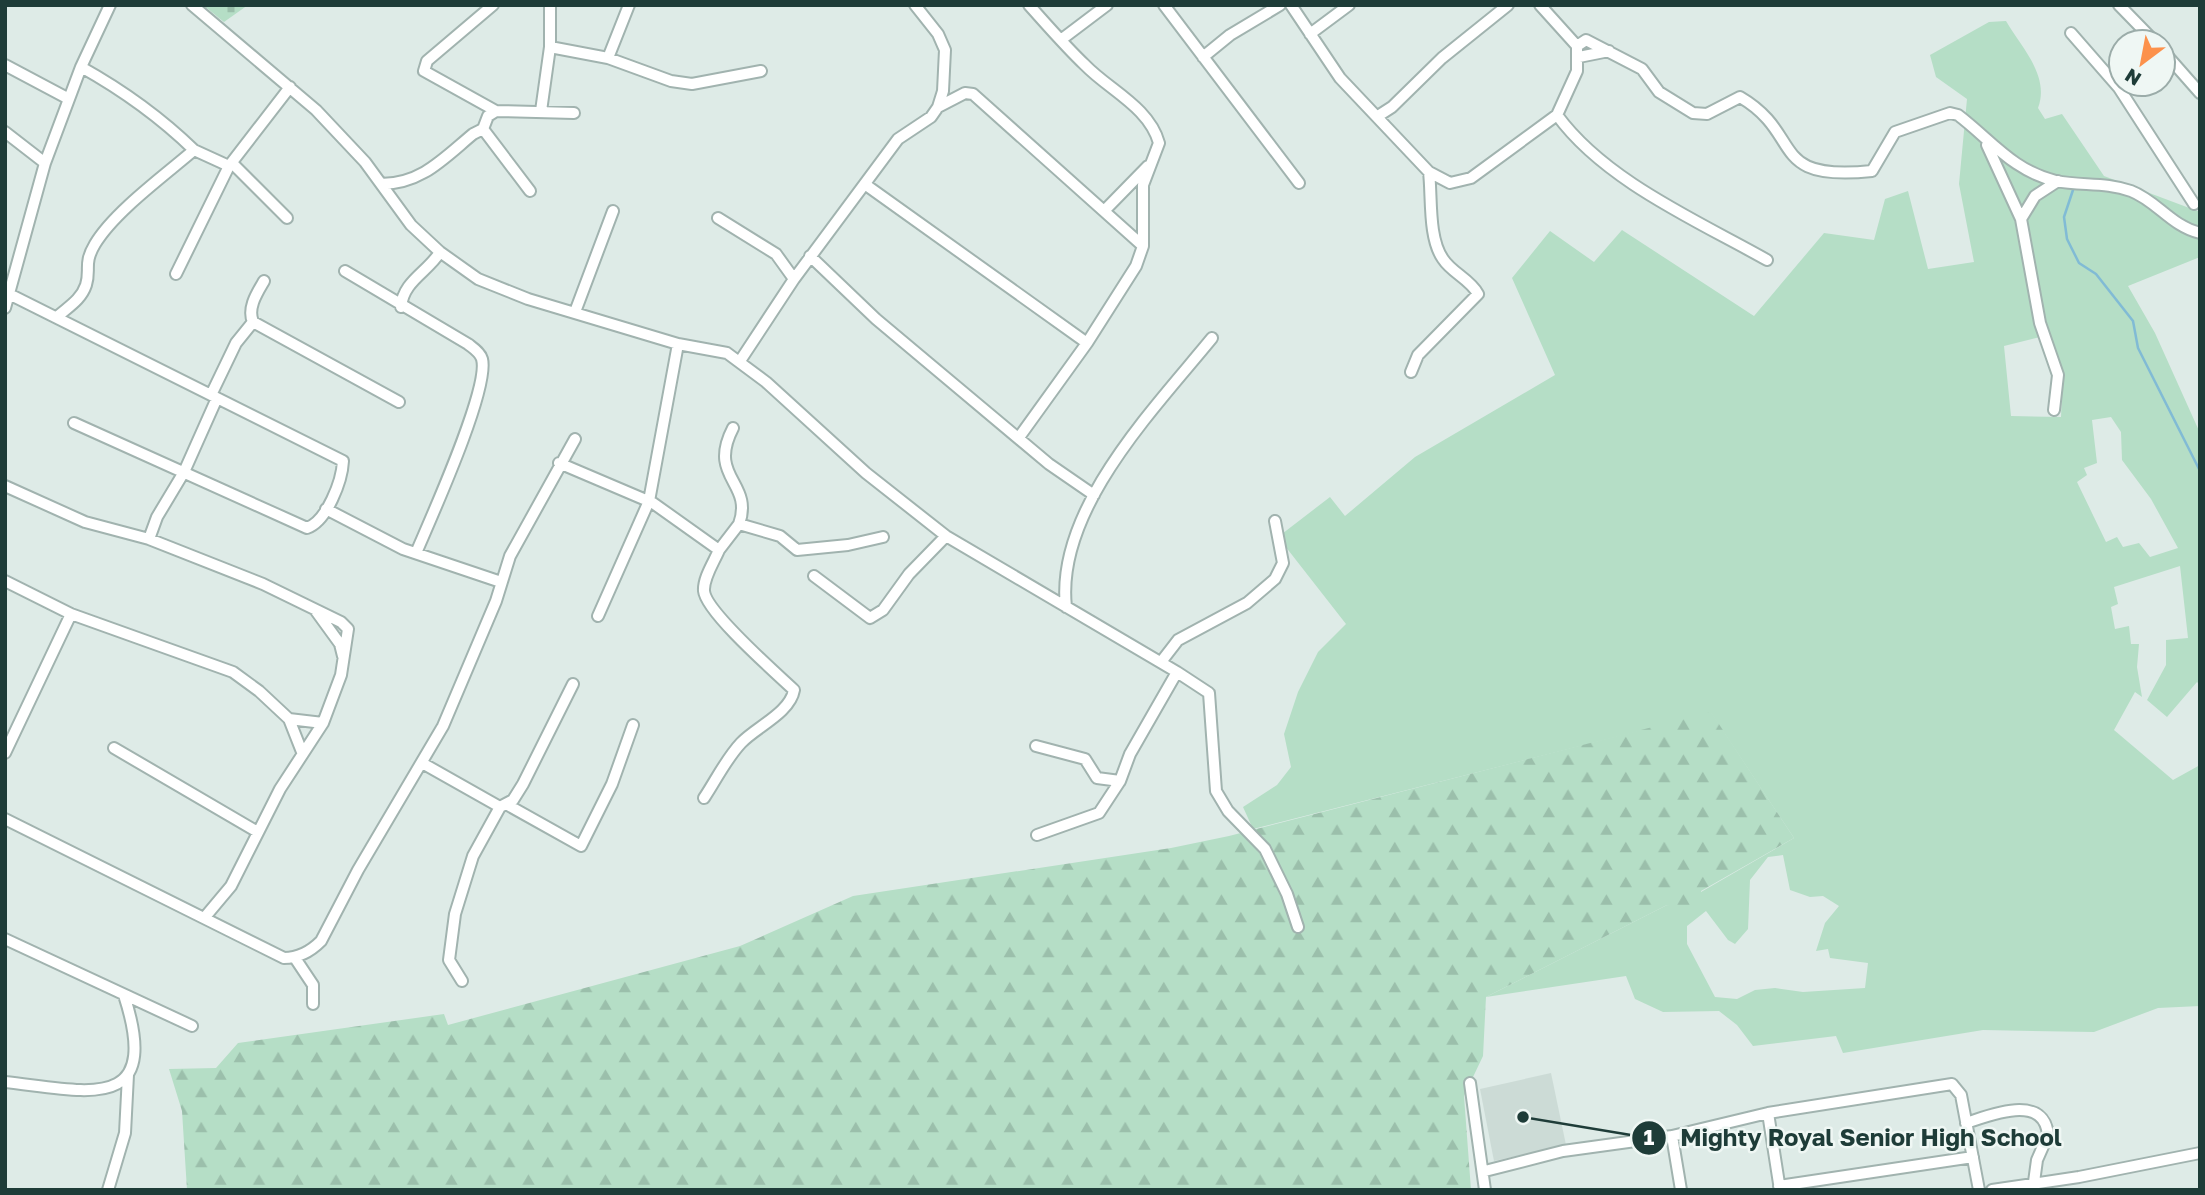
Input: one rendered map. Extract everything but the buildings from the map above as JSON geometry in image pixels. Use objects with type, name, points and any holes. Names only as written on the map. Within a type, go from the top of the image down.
[{"type":"street","points":[[5,308],[9,295],[10,269],[45,163],[81,67],[110,5]]},
{"type":"street","points":[[192,5],[290,87],[341,135],[411,225],[440,252],[478,279],[528,299],[678,344],[713,348],[740,361],[866,473],[946,536],[1209,693],[1216,791],[1228,811],[1265,849],[1287,894],[1298,927]]},
{"type":"street","points":[[493,5],[423,66],[428,74],[496,111],[574,113]]},
{"type":"street","points":[[541,111],[551,47],[550,5]]},
{"type":"street","points":[[608,58],[629,5]]},
{"type":"street","points":[[740,361],[794,279],[898,139],[931,117],[938,107],[943,92],[944,50],[938,34],[915,5]]},
{"type":"street","points":[[1030,5],[1084,65],[1133,105],[1150,123],[1158,143],[1157,153],[1149,165],[1104,211]]},
{"type":"street","points":[[1062,39],[1107,5]]},
{"type":"street","points":[[1164,5],[1299,183]]},
{"type":"street","points":[[1203,57],[1230,35],[1280,5]]},
{"type":"street","points":[[1291,5],[1327,62],[1429,172],[1450,183],[1462,183],[1508,154],[1557,115],[1577,71],[1578,52],[1586,40],[1642,69],[1659,92],[1693,113],[1707,114],[1734,98],[1740,97],[1749,102],[1775,125],[1787,152],[1811,170],[1872,170],[1895,132],[1950,113],[1966,121],[1986,142],[2011,160],[2058,181],[2098,183],[2133,192],[2169,220],[2200,233]]},
{"type":"street","points":[[1310,34],[1349,5]]},
{"type":"street","points":[[1378,116],[1392,107],[1442,58],[1508,5]]},
{"type":"street","points":[[1539,5],[1578,52]]},
{"type":"street","points":[[2119,5],[2141,28]]},
{"type":"street","points":[[2071,33],[2107,71]]},
{"type":"street","points":[[551,47],[608,58],[671,81],[692,84],[761,71]]},
{"type":"street","points":[[5,65],[69,99]]},
{"type":"street","points":[[81,67],[125,92],[159,117],[194,150],[230,164],[287,218]]},
{"type":"street","points":[[2177,67],[2200,93]]},
{"type":"street","points":[[176,274],[230,164],[290,87]]},
{"type":"street","points":[[938,107],[965,93],[973,94],[1143,246]]},
{"type":"street","points":[[2128,98],[2194,204]]},
{"type":"street","points":[[380,184],[399,184],[417,178],[473,134],[484,129],[488,116],[496,111]]},
{"type":"street","points":[[1557,115],[1594,152],[1629,180],[1660,201],[1767,260]]},
{"type":"street","points":[[484,129],[530,191]]},
{"type":"street","points":[[5,132],[45,163]]},
{"type":"street","points":[[1986,142],[2021,219],[2040,323],[2058,375],[2054,411]]},
{"type":"street","points":[[57,317],[81,294],[86,284],[86,263],[104,232],[194,150]]},
{"type":"street","points":[[1020,436],[1087,343],[1136,266],[1143,246],[1143,185],[1149,165]]},
{"type":"street","points":[[1411,372],[1418,355],[1478,295],[1444,261],[1436,247],[1429,172]]},
{"type":"street","points":[[2021,219],[2035,196],[2058,181]]},
{"type":"street","points":[[866,185],[1087,343]]},
{"type":"street","points":[[575,312],[613,211]]},
{"type":"street","points":[[718,218],[785,262],[794,279]]},
{"type":"street","points":[[401,307],[402,298],[413,279],[429,268],[440,252]]},
{"type":"street","points":[[785,262],[807,261],[1020,436],[1049,464],[1094,495]]},
{"type":"street","points":[[345,271],[401,307],[468,344],[481,355],[483,362],[476,400],[416,553]]},
{"type":"street","points":[[264,281],[253,303],[250,315],[253,322],[399,402]]},
{"type":"street","points":[[9,295],[343,461],[342,474],[326,509],[315,524],[307,528],[74,423]]},
{"type":"street","points":[[149,539],[157,517],[184,472],[236,343],[253,322]]},
{"type":"street","points":[[1066,607],[1069,553],[1083,512],[1135,434],[1213,338]]},
{"type":"street","points":[[598,616],[649,501],[678,344]]},
{"type":"street","points":[[704,798],[740,744],[784,708],[792,699],[794,690],[727,624],[704,594],[704,586],[719,550],[739,524],[743,501],[724,466],[723,456],[733,428]]},
{"type":"street","points":[[5,819],[285,958],[295,958],[321,942],[358,870],[422,763],[466,678],[510,556],[559,463],[575,439]]},
{"type":"street","points":[[559,463],[649,501],[719,550]]},
{"type":"street","points":[[5,486],[92,524],[149,539],[315,608],[341,622],[348,629],[344,662],[323,723],[302,752],[256,831],[231,886],[205,917]]},
{"type":"street","points":[[326,509],[375,536],[501,582]]},
{"type":"street","points":[[1161,662],[1178,640],[1247,603],[1275,579],[1283,564],[1275,521]]},
{"type":"street","points":[[739,524],[780,536],[797,550],[848,545],[883,537]]},
{"type":"street","points":[[814,576],[870,618],[883,610],[909,574],[946,536]]},
{"type":"street","points":[[5,581],[71,614],[233,672],[259,691],[289,719],[302,752]]},
{"type":"street","points":[[5,753],[71,614]]},
{"type":"street","points":[[1037,835],[1086,820],[1098,813],[1119,781],[1130,754],[1172,686],[1177,672]]},
{"type":"street","points":[[462,981],[449,960],[455,914],[473,856],[503,806],[523,784],[573,684]]},
{"type":"street","points":[[289,719],[323,723]]},
{"type":"street","points":[[422,763],[581,846],[612,784],[633,725]]},
{"type":"street","points":[[1036,746],[1085,758],[1097,778],[1119,781]]},
{"type":"street","points":[[114,748],[256,831]]},
{"type":"street","points":[[6,941],[192,1026]]},
{"type":"street","points":[[295,958],[313,985],[313,1004]]},
{"type":"street","points":[[108,1190],[125,1133],[128,1075],[135,1042],[124,995]]},
{"type":"street","points":[[5,1082],[96,1092],[117,1085],[128,1075]]},
{"type":"street","points":[[1470,1083],[1485,1171],[1485,1190]]},
{"type":"street","points":[[1485,1171],[1563,1152],[1672,1136],[1768,1113],[1952,1084],[1961,1095],[1979,1190]]},
{"type":"street","points":[[1966,1123],[2016,1110],[2031,1110],[2041,1117],[2048,1135],[2037,1160],[2034,1182]]},
{"type":"street","points":[[1768,1113],[1780,1188],[1973,1157]]},
{"type":"street","points":[[1672,1136],[1681,1190]]},
{"type":"street","points":[[1992,1190],[2079,1177],[2200,1153]]},
{"type":"street","points":[[2079,1177],[2081,1190]]},
{"type":"shaded area","points":[[1551,1073],[1566,1145],[1494,1161],[1480,1089]]},
{"type":"green space","points":[[203,5],[248,5],[224,22]]},
{"type":"green space","points":[[2006,21],[2037,74],[2041,96],[2038,108],[2045,119],[2062,114],[2104,176],[2200,212],[2200,257],[2128,286],[2155,333],[2200,433],[2200,685],[2197,682],[2167,717],[2147,700],[2166,665],[2166,640],[2188,638],[2180,566],[2114,587],[2118,604],[2111,607],[2115,629],[2129,626],[2131,644],[2139,644],[2137,667],[2142,697],[2135,692],[2114,730],[2173,780],[2200,765],[2200,1006],[2158,1008],[2094,1032],[1983,1030],[1843,1053],[1836,1036],[1753,1046],[1737,1025],[1719,1011],[1663,1012],[1635,999],[1626,976],[1486,997],[1667,905],[1701,913],[1701,892],[1794,838],[1711,713],[1253,829],[1243,807],[1277,785],[1291,767],[1284,734],[1298,692],[1318,652],[1346,624],[1278,537],[1330,497],[1345,516],[1415,457],[1555,375],[1512,278],[1550,231],[1594,262],[1622,230],[1754,316],[1824,233],[1874,240],[1885,199],[1908,191],[1928,269],[1974,262],[1959,184],[1967,99],[1936,77],[1930,55],[1989,22]],"holes":[[[2048,335],[2063,371],[2061,417],[2011,416],[2004,346]],[[2111,417],[2121,432],[2122,460],[2151,499],[2178,548],[2150,557],[2139,543],[2123,547],[2117,537],[2106,542],[2077,482],[2087,475],[2084,468],[2097,463],[2092,420]],[[1783,855],[1790,890],[1810,897],[1823,896],[1839,906],[1825,923],[1816,951],[1828,949],[1830,958],[1868,963],[1865,988],[1803,992],[1775,988],[1755,990],[1737,999],[1715,997],[1687,944],[1687,926],[1706,911],[1728,940],[1735,944],[1748,929],[1750,880],[1768,857]]]},
{"type":"green space","points":[[1711,712],[1794,838],[1701,891],[1701,913],[1691,920],[1667,905],[1486,997],[1483,1056],[1464,1096],[1471,1190],[187,1190],[182,1111],[169,1069],[216,1068],[238,1043],[444,1014],[448,1025],[740,946],[853,896],[1171,848],[1229,836]]},
{"type":"waterway","points":[[2073,190],[2064,217],[2067,239],[2079,263],[2096,274],[2133,321],[2138,348],[2200,471]]},
{"type":"waterway","points":[[2200,542],[2200,558]]},
{"type":"place","name":"Mighty Royal Senior High School","points":[[1523,1117]]}]
